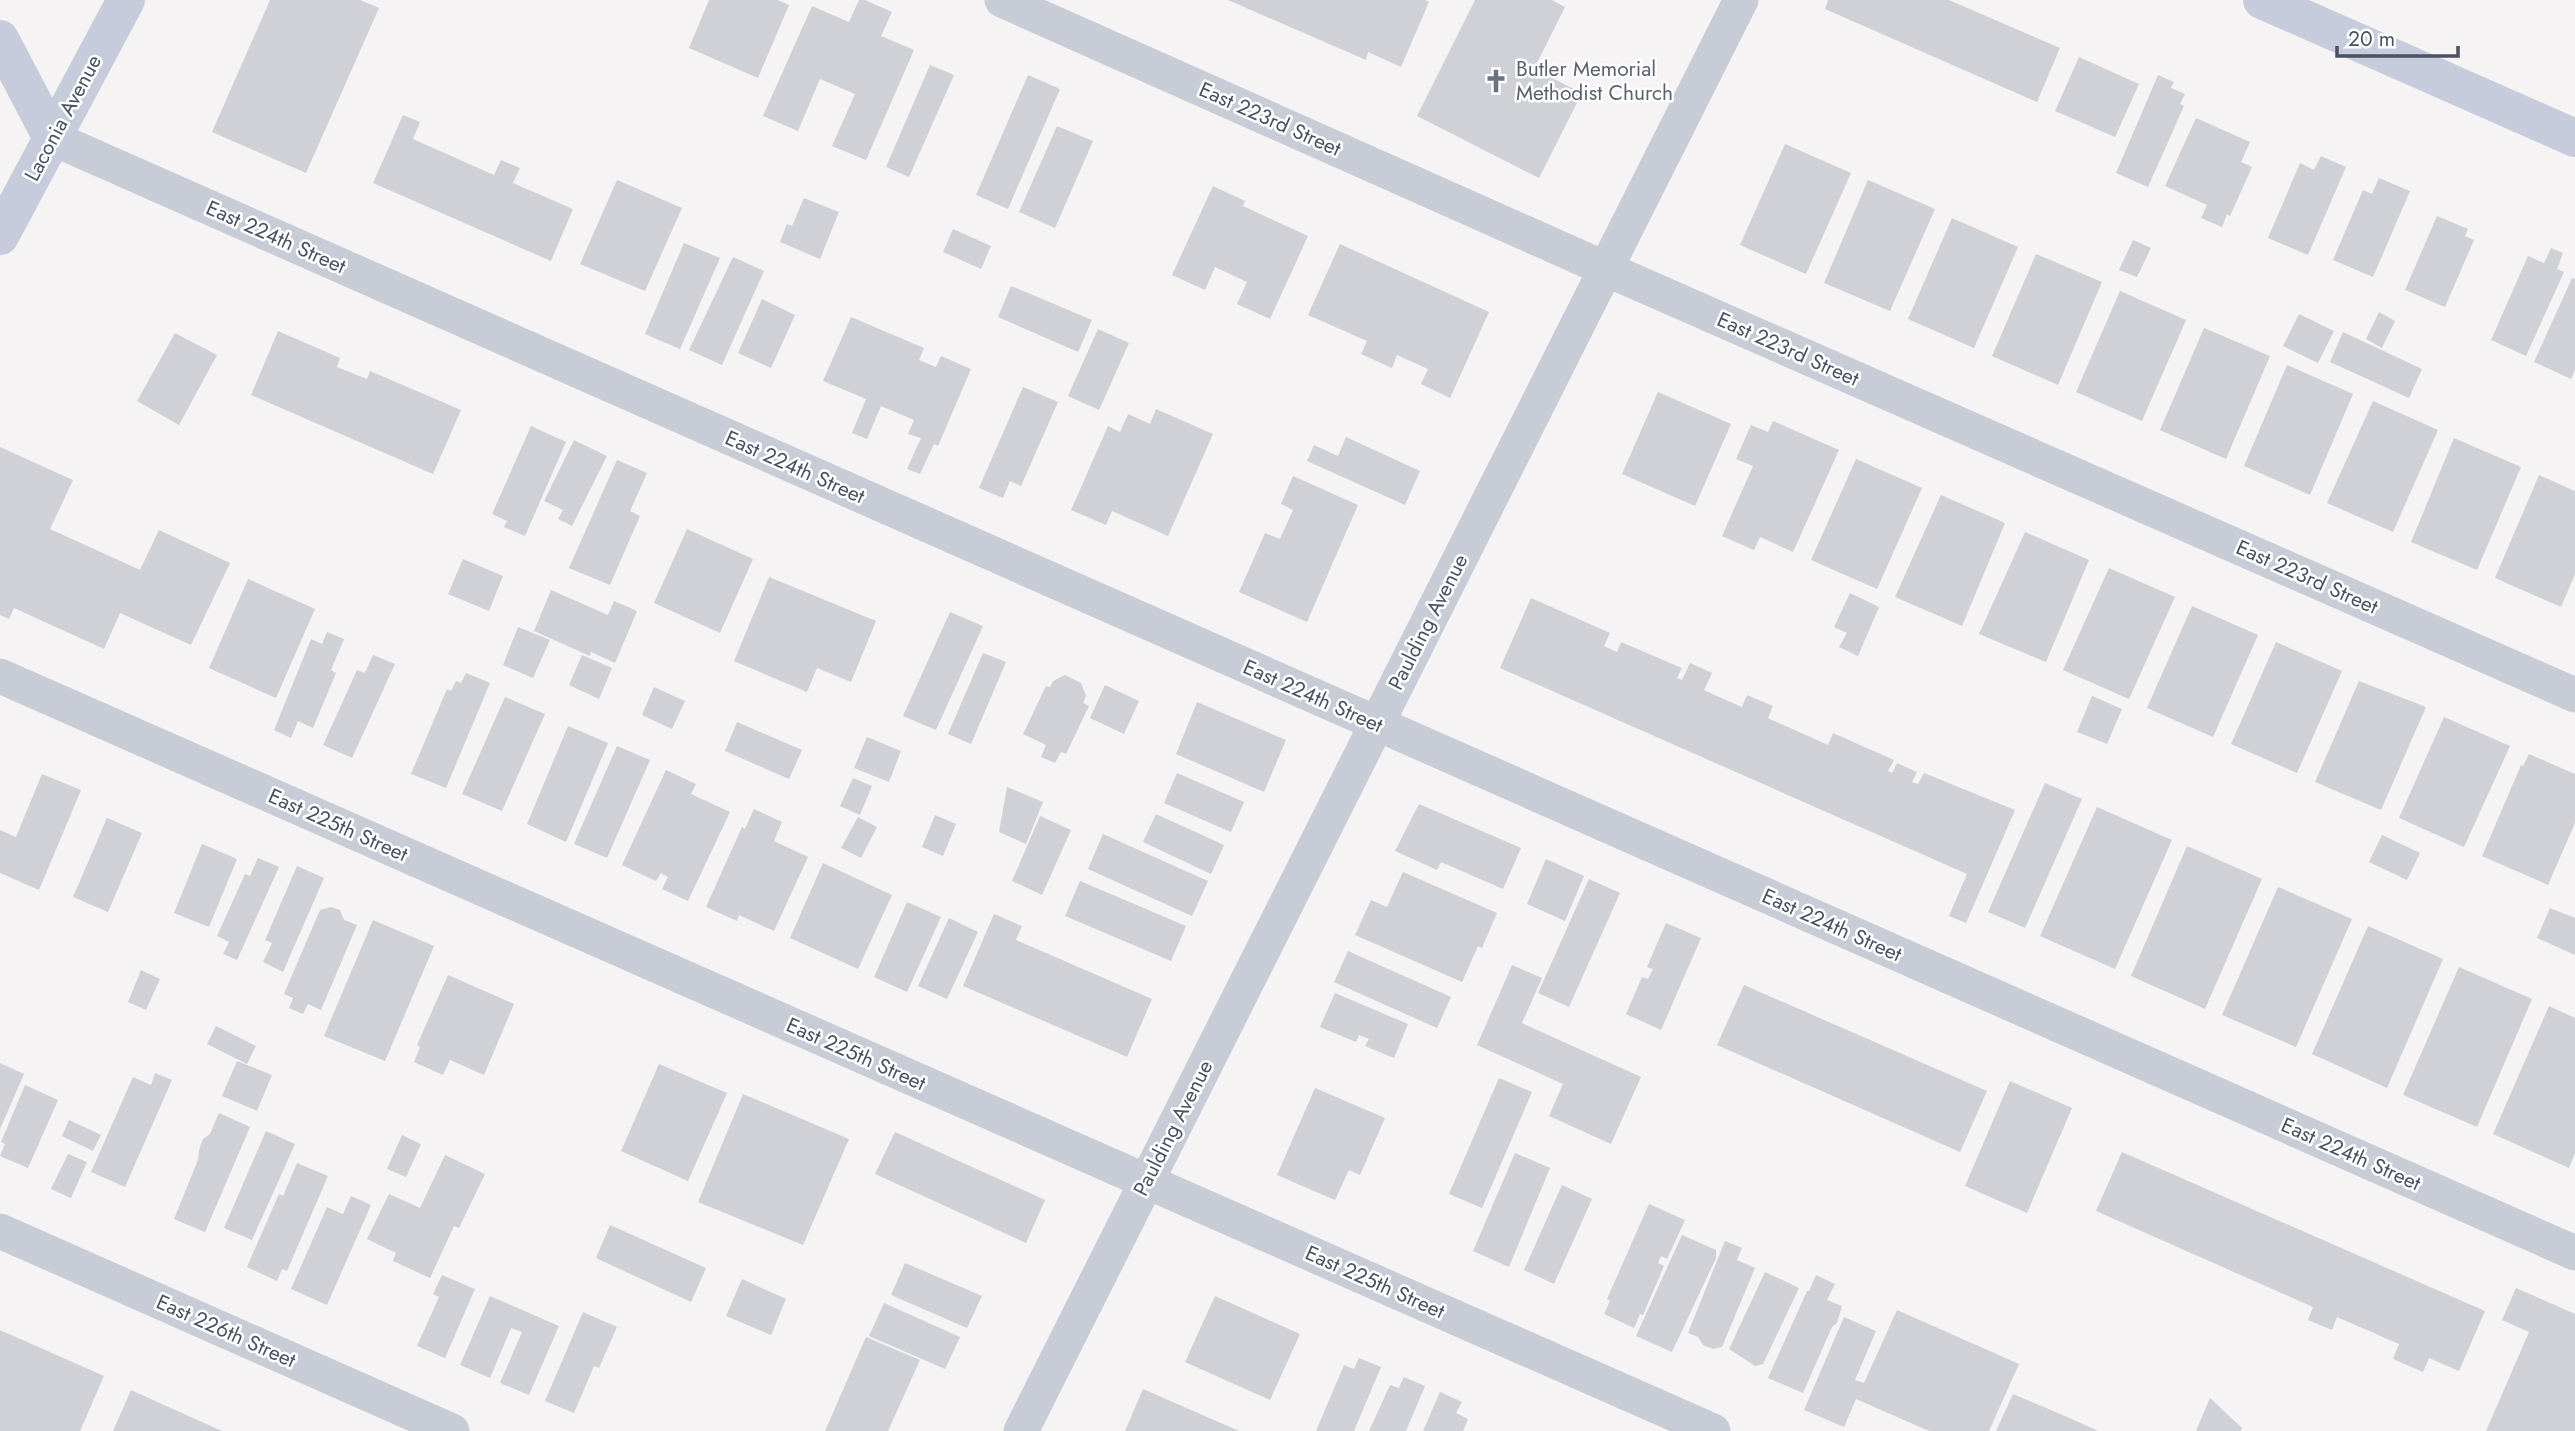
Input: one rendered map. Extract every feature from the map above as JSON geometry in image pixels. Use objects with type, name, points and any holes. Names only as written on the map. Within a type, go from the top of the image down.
[{"type":"street","name":"Laconia Avenue","points":[[0,236],[126,0]]},
{"type":"street","name":"East 223rd Street","points":[[1002,0],[2575,695]]},
{"type":"street","name":"Paulding Avenue","points":[[1021,1431],[1741,0]]},
{"type":"street","points":[[2262,0],[2575,138]]},
{"type":"street","points":[[0,39],[52,138]]},
{"type":"street","name":"East 224th Street","points":[[52,138],[2575,1253]]},
{"type":"street","name":"East 225th Street","points":[[0,676],[1713,1431]]},
{"type":"street","name":"East 226th Street","points":[[0,1231],[452,1431]]},
{"type":"building","points":[[270,0],[360,0],[379,8],[306,173],[212,132]]},
{"type":"building","points":[[709,0],[778,0],[789,5],[758,78],[689,48]]},
{"type":"building","points":[[859,0],[892,12],[881,36],[914,50],[866,160],[832,146],[855,94],[820,79],[798,131],[763,116],[812,6],[849,22]]},
{"type":"building","points":[[1228,0],[1429,2],[1401,67],[1368,52],[1366,60]]},
{"type":"building","name":"Butler Memorial Methodist Church","points":[[1475,0],[1552,0],[1565,7],[1534,69],[1582,93],[1539,178],[1417,116]]},
{"type":"building","points":[[1828,0],[1949,0],[2060,48],[2037,102],[1825,9]]},
{"type":"building","points":[[2079,57],[2139,84],[2115,137],[2055,111]]},
{"type":"building","points":[[930,65],[954,75],[909,177],[886,167]]},
{"type":"building","points":[[1028,75],[1060,89],[1008,209],[976,195]]},
{"type":"building","points":[[2158,75],[2174,82],[2171,88],[2185,94],[2180,104],[2184,106],[2148,187],[2116,173]]},
{"type":"building","points":[[403,115],[420,122],[413,139],[494,175],[501,160],[520,168],[513,183],[573,209],[551,261],[373,183]]},
{"type":"building","points":[[2196,118],[2250,142],[2241,162],[2252,167],[2230,216],[2227,214],[2222,227],[2201,218],[2207,205],[2165,186]]},
{"type":"building","points":[[1057,126],[1093,141],[1055,228],[1019,212]]},
{"type":"building","points":[[1785,144],[1851,173],[1806,274],[1740,245]]},
{"type":"building","points":[[2321,156],[2346,167],[2308,255],[2268,238],[2300,163],[2314,170]]},
{"type":"building","points":[[2379,178],[2410,191],[2373,277],[2333,260],[2363,190],[2372,194]]},
{"type":"building","points":[[617,180],[682,208],[645,291],[580,264]]},
{"type":"building","points":[[1868,180],[1935,209],[1890,311],[1824,283]]},
{"type":"building","points":[[1213,186],[1245,201],[1243,206],[1308,236],[1270,319],[1237,304],[1247,282],[1215,267],[1205,290],[1172,275]]},
{"type":"building","points":[[804,198],[839,212],[820,259],[780,242],[787,224],[792,226]]},
{"type":"building","points":[[2437,216],[2468,229],[2465,236],[2474,240],[2445,307],[2405,290]]},
{"type":"building","points":[[1952,218],[2018,247],[1974,348],[1908,319]]},
{"type":"building","points":[[953,229],[991,246],[981,269],[943,252]]},
{"type":"building","points":[[2133,240],[2151,248],[2137,277],[2119,270]]},
{"type":"building","points":[[684,243],[720,258],[680,349],[645,334]]},
{"type":"building","points":[[1340,244],[1489,312],[1450,398],[1421,384],[1428,369],[1397,355],[1392,368],[1361,354],[1367,341],[1308,315]]},
{"type":"building","points":[[2551,248],[2563,253],[2557,269],[2564,272],[2526,356],[2491,340],[2528,256],[2544,263]]},
{"type":"building","points":[[2036,254],[2102,282],[2058,385],[1992,356]]},
{"type":"building","points":[[733,257],[764,271],[722,365],[689,350]]},
{"type":"building","points":[[2572,278],[2575,279],[2575,370],[2571,379],[2534,362]]},
{"type":"building","points":[[1011,286],[1092,320],[1078,352],[998,317]]},
{"type":"building","points":[[2120,291],[2186,320],[2142,421],[2076,392]]},
{"type":"building","points":[[762,299],[795,315],[771,368],[738,353]]},
{"type":"building","points":[[2379,312],[2395,321],[2382,348],[2366,339]]},
{"type":"building","points":[[2299,314],[2334,331],[2318,363],[2283,346]]},
{"type":"building","points":[[851,317],[924,348],[919,360],[936,367],[941,356],[971,369],[938,446],[934,444],[920,474],[907,469],[921,438],[908,434],[914,420],[881,406],[867,439],[852,433],[866,399],[823,381]]},
{"type":"building","points":[[2204,328],[2270,356],[2226,459],[2160,430]]},
{"type":"building","points":[[1098,329],[1129,343],[1099,410],[1068,396]]},
{"type":"building","points":[[278,331],[340,358],[337,367],[367,379],[370,371],[461,410],[433,474],[251,395]]},
{"type":"building","points":[[2343,332],[2422,369],[2409,398],[2330,362]]},
{"type":"building","points":[[175,333],[217,355],[179,425],[137,401]]},
{"type":"building","points":[[2287,365],[2353,394],[2310,495],[2244,466]]},
{"type":"building","points":[[1023,387],[1058,402],[1021,486],[1010,481],[1003,498],[979,488]]},
{"type":"building","points":[[1658,392],[1731,424],[1695,506],[1622,474]]},
{"type":"building","points":[[2373,401],[2438,430],[2393,532],[2327,503]]},
{"type":"building","points":[[1156,409],[1213,434],[1168,536],[1112,511],[1106,525],[1071,510],[1108,426],[1120,432],[1128,414],[1150,424]]},
{"type":"building","points":[[1773,421],[1839,450],[1793,552],[1760,537],[1754,550],[1722,536],[1753,466],[1736,459],[1751,425],[1768,432]]},
{"type":"building","points":[[531,426],[566,442],[525,536],[504,527],[507,521],[492,514]]},
{"type":"building","points":[[1346,437],[1420,471],[1405,505],[1307,461],[1314,445],[1338,456]]},
{"type":"building","points":[[2454,438],[2521,467],[2477,570],[2411,542]]},
{"type":"building","points":[[574,440],[607,456],[572,526],[558,519],[563,510],[544,501]]},
{"type":"building","points":[[0,447],[73,480],[50,529],[140,570],[159,530],[230,563],[191,645],[120,613],[104,649],[14,608],[9,619],[0,615]]},
{"type":"building","points":[[1856,459],[1922,488],[1877,589],[1811,560]]},
{"type":"building","points":[[617,460],[647,473],[630,511],[640,516],[610,585],[569,568]]},
{"type":"building","points":[[2539,475],[2575,491],[2575,574],[2561,607],[2495,578]]},
{"type":"building","points":[[1293,476],[1358,505],[1307,622],[1239,592],[1265,533],[1280,539],[1293,510],[1281,504]]},
{"type":"building","points":[[1941,495],[2005,523],[1962,626],[1895,597]]},
{"type":"building","points":[[687,529],[753,559],[720,633],[654,603]]},
{"type":"building","points":[[2025,532],[2089,560],[2046,662],[1979,634]]},
{"type":"building","points":[[463,559],[503,576],[489,611],[448,594]]},
{"type":"building","points":[[2109,568],[2175,597],[2129,699],[2063,670]]},
{"type":"building","points":[[769,577],[876,621],[851,682],[817,668],[807,692],[734,661]]},
{"type":"building","points":[[248,579],[315,609],[276,698],[209,668]]},
{"type":"building","points":[[551,590],[608,615],[614,601],[637,611],[615,663],[591,652],[590,656],[534,631]]},
{"type":"building","points":[[1850,593],[1879,607],[1858,656],[1839,647],[1847,633],[1834,627]]},
{"type":"building","points":[[1531,598],[1610,633],[1604,646],[1617,652],[1621,642],[1682,668],[1677,678],[1682,680],[1690,663],[1712,673],[1704,690],[1708,692],[1742,707],[1747,695],[1773,706],[1768,718],[1828,745],[1833,733],[1894,760],[1888,771],[1892,773],[1897,763],[1917,772],[1912,782],[1918,784],[1924,773],[2015,810],[1966,923],[1949,916],[1967,874],[1500,668]]},
{"type":"building","points":[[2192,606],[2258,635],[2213,737],[2147,708]]},
{"type":"building","points":[[950,612],[983,626],[936,730],[903,716]]},
{"type":"building","points":[[518,627],[550,640],[533,678],[503,665]]},
{"type":"building","points":[[327,632],[344,639],[331,670],[336,673],[313,728],[298,721],[291,738],[274,730],[311,639],[322,644]]},
{"type":"building","points":[[2276,642],[2342,671],[2297,773],[2231,744]]},
{"type":"building","points":[[983,653],[1006,662],[971,744],[948,734]]},
{"type":"building","points":[[373,655],[395,664],[352,758],[323,745],[357,670],[365,673]]},
{"type":"building","points":[[582,655],[612,668],[599,699],[569,685]]},
{"type":"building","points":[[466,673],[490,683],[446,788],[411,774],[447,689],[451,691],[456,681],[461,683]]},
{"type":"building","points":[[1065,675],[1081,683],[1086,696],[1083,703],[1089,706],[1066,754],[1061,752],[1055,763],[1041,757],[1046,745],[1023,734],[1046,686],[1050,687],[1053,681]]},
{"type":"building","points":[[2359,681],[2426,707],[2381,810],[2315,782]]},
{"type":"building","points":[[1105,685],[1139,701],[1124,734],[1090,718]]},
{"type":"building","points":[[654,687],[685,701],[672,729],[642,715]]},
{"type":"building","points":[[2092,696],[2122,709],[2107,744],[2077,732]]},
{"type":"building","points":[[505,697],[545,714],[502,811],[462,794]]},
{"type":"building","points":[[1197,702],[1286,740],[1264,792],[1176,754]]},
{"type":"building","points":[[2444,717],[2510,746],[2464,847],[2399,818]]},
{"type":"building","points":[[737,722],[802,750],[789,779],[725,751]]},
{"type":"building","points":[[568,726],[608,743],[566,842],[527,824]]},
{"type":"building","points":[[867,737],[901,751],[889,782],[854,768]]},
{"type":"building","points":[[617,746],[650,760],[607,858],[574,844]]},
{"type":"building","points":[[2529,754],[2575,774],[2575,823],[2548,885],[2482,856],[2521,765],[2523,766]]},
{"type":"building","points":[[666,770],[696,784],[691,794],[730,812],[688,901],[662,889],[668,877],[661,873],[656,881],[622,865]]},
{"type":"building","points":[[1177,773],[1244,802],[1231,832],[1164,803]]},
{"type":"building","points":[[42,774],[81,790],[39,890],[0,873],[0,830],[16,837]]},
{"type":"building","points":[[853,778],[872,786],[860,815],[840,806]]},
{"type":"building","points":[[2045,783],[2082,799],[2025,928],[1988,912]]},
{"type":"building","points":[[1007,787],[1043,802],[1026,844],[999,832]]},
{"type":"building","points":[[1419,804],[1521,848],[1503,889],[1441,862],[1437,870],[1395,851]]},
{"type":"building","points":[[2097,807],[2172,840],[2115,969],[2040,936]]},
{"type":"building","points":[[754,809],[782,822],[774,841],[808,857],[774,931],[739,915],[737,921],[706,907],[742,827],[745,829]]},
{"type":"building","points":[[1156,814],[1224,845],[1211,874],[1143,842]]},
{"type":"building","points":[[935,815],[956,824],[943,856],[922,847]]},
{"type":"building","points":[[1040,816],[1071,830],[1042,895],[1012,881]]},
{"type":"building","points":[[858,817],[877,827],[861,858],[841,848]]},
{"type":"building","points":[[107,818],[142,833],[108,912],[73,897]]},
{"type":"building","points":[[1103,834],[1208,881],[1192,916],[1088,869]]},
{"type":"building","points":[[2382,835],[2420,853],[2407,880],[2369,862]]},
{"type":"building","points":[[202,844],[237,859],[209,927],[174,913]]},
{"type":"building","points":[[2187,846],[2262,879],[2205,1009],[2131,976]]},
{"type":"building","points":[[258,858],[279,867],[237,960],[223,954],[229,942],[217,936],[245,874],[250,876]]},
{"type":"building","points":[[1546,859],[1584,876],[1565,921],[1527,904]]},
{"type":"building","points":[[823,863],[892,895],[858,969],[790,938]]},
{"type":"building","points":[[297,866],[324,878],[283,972],[263,962],[272,943],[265,940]]},
{"type":"building","points":[[1403,872],[1497,913],[1482,948],[1478,946],[1462,982],[1355,935],[1371,900],[1387,907]]},
{"type":"building","points":[[1589,879],[1620,893],[1569,1007],[1538,993]]},
{"type":"building","points":[[1080,881],[1186,926],[1171,961],[1065,916]]},
{"type":"building","points":[[2278,887],[2352,919],[2296,1047],[2222,1015]]},
{"type":"building","points":[[907,902],[941,917],[907,992],[874,977]]},
{"type":"building","points":[[331,907],[340,910],[344,920],[357,925],[321,1010],[308,1004],[303,1014],[289,1008],[293,998],[284,994],[320,910]]},
{"type":"building","points":[[2550,908],[2575,918],[2575,955],[2537,938]]},
{"type":"building","points":[[994,914],[1022,926],[1016,940],[1152,999],[1127,1057],[963,986]]},
{"type":"building","points":[[949,918],[978,932],[947,999],[918,986]]},
{"type":"building","points":[[373,920],[434,946],[385,1061],[324,1036]]},
{"type":"building","points":[[1666,923],[1701,938],[1661,1030],[1626,1014],[1642,977],[1648,979],[1653,969],[1647,967]]},
{"type":"building","points":[[2368,926],[2443,959],[2387,1088],[2312,1054]]},
{"type":"building","points":[[1348,951],[1451,997],[1437,1028],[1334,982]]},
{"type":"building","points":[[1512,965],[1542,978],[1522,1023],[1641,1077],[1611,1144],[1549,1116],[1563,1084],[1477,1045]]},
{"type":"building","points":[[2459,967],[2532,999],[2477,1127],[2403,1095]]},
{"type":"building","points":[[141,970],[160,979],[146,1010],[128,1002]]},
{"type":"building","points":[[448,975],[514,1004],[484,1075],[450,1060],[443,1075],[414,1062],[420,1047],[417,1045]]},
{"type":"building","points":[[1744,985],[1987,1091],[1960,1152],[1717,1045]]},
{"type":"building","points":[[1335,993],[1408,1024],[1394,1058],[1365,1046],[1369,1039],[1359,1035],[1356,1042],[1320,1027]]},
{"type":"building","points":[[2549,1006],[2575,1018],[2575,1153],[2569,1168],[2493,1134]]},
{"type":"building","points":[[216,1026],[256,1046],[247,1064],[207,1044]]},
{"type":"building","points":[[237,1061],[272,1075],[257,1111],[222,1096]]},
{"type":"building","points":[[0,1063],[24,1074],[0,1129]]},
{"type":"building","points":[[659,1064],[727,1093],[688,1181],[621,1151]]},
{"type":"building","points":[[155,1073],[172,1080],[125,1187],[91,1172],[133,1077],[151,1085]]},
{"type":"building","points":[[1499,1078],[1532,1092],[1482,1208],[1449,1194]]},
{"type":"building","points":[[2010,1081],[2072,1108],[2027,1213],[1965,1186]]},
{"type":"building","points":[[25,1085],[58,1100],[28,1168],[0,1156],[5,1144],[1,1142]]},
{"type":"building","points":[[1315,1088],[1385,1118],[1360,1175],[1349,1170],[1335,1200],[1277,1175]]},
{"type":"building","points":[[743,1094],[849,1139],[803,1245],[698,1202]]},
{"type":"building","points":[[219,1113],[250,1127],[205,1232],[174,1219],[198,1160],[203,1139],[210,1134]]},
{"type":"building","points":[[69,1120],[101,1135],[93,1151],[62,1136]]},
{"type":"building","points":[[266,1131],[295,1144],[252,1240],[224,1228]]},
{"type":"building","points":[[895,1132],[1045,1200],[1026,1243],[875,1174]]},
{"type":"building","points":[[402,1135],[421,1144],[406,1177],[387,1169]]},
{"type":"building","points":[[2122,1152],[2485,1311],[2459,1371],[2429,1358],[2423,1372],[2393,1359],[2399,1344],[2337,1317],[2332,1330],[2308,1320],[2313,1307],[2096,1211]]},
{"type":"building","points":[[1515,1153],[1550,1168],[1509,1267],[1473,1251]]},
{"type":"building","points":[[68,1154],[87,1162],[71,1198],[51,1189]]},
{"type":"building","points":[[445,1155],[485,1174],[459,1228],[454,1226],[430,1278],[393,1261],[396,1253],[367,1239],[389,1194],[420,1208]]},
{"type":"building","points":[[297,1163],[328,1176],[287,1271],[282,1269],[277,1281],[247,1267],[279,1194],[283,1196]]},
{"type":"building","points":[[1562,1185],[1592,1199],[1554,1284],[1524,1270]]},
{"type":"building","points":[[351,1196],[371,1205],[327,1305],[291,1289],[327,1207],[343,1214]]},
{"type":"building","points":[[1649,1204],[1685,1220],[1667,1259],[1661,1256],[1658,1263],[1664,1266],[1643,1315],[1640,1314],[1634,1328],[1604,1314],[1610,1301],[1607,1299]]},
{"type":"building","points":[[610,1225],[706,1268],[691,1302],[596,1258]]},
{"type":"building","points":[[1682,1235],[1716,1250],[1716,1258],[1672,1352],[1636,1336]]},
{"type":"building","points":[[1725,1241],[1742,1248],[1737,1260],[1755,1268],[1722,1347],[1713,1349],[1688,1333]]},
{"type":"building","points":[[905,1263],[982,1296],[967,1328],[891,1295]]},
{"type":"building","points":[[1765,1272],[1799,1288],[1763,1364],[1755,1366],[1729,1349]]},
{"type":"building","points":[[442,1275],[475,1289],[445,1358],[417,1346],[439,1297],[433,1294]]},
{"type":"building","points":[[1816,1275],[1835,1284],[1827,1300],[1842,1306],[1837,1323],[1832,1327],[1803,1393],[1768,1378]]},
{"type":"building","points":[[742,1279],[786,1299],[771,1335],[726,1316]]},
{"type":"building","points":[[2516,1288],[2575,1314],[2575,1431],[2486,1431],[2529,1332],[2502,1320]]},
{"type":"building","points":[[490,1296],[559,1326],[529,1395],[500,1383],[522,1332],[511,1328],[490,1378],[460,1365]]},
{"type":"building","points":[[1215,1296],[1300,1334],[1270,1400],[1185,1362]]},
{"type":"building","points":[[884,1303],[960,1337],[945,1369],[869,1336]]},
{"type":"building","points":[[1897,1310],[2019,1364],[1989,1431],[1929,1431],[1856,1399],[1844,1427],[1804,1410],[1844,1317],[1876,1331],[1855,1380],[1864,1383]]},
{"type":"building","points":[[583,1312],[617,1327],[599,1368],[594,1366],[574,1413],[545,1401]]},
{"type":"building","points":[[0,1330],[104,1376],[80,1431],[0,1431]]},
{"type":"building","points":[[866,1337],[920,1360],[888,1431],[825,1431]]},
{"type":"building","points":[[1359,1358],[1381,1367],[1354,1431],[1316,1431],[1344,1365],[1354,1369]]},
{"type":"building","points":[[1404,1377],[1425,1386],[1406,1431],[1369,1431],[1390,1385],[1399,1388]]},
{"type":"building","points":[[1143,1389],[1239,1431],[1125,1431]]},
{"type":"building","points":[[131,1390],[164,1405],[222,1431],[113,1431]]},
{"type":"building","points":[[1440,1392],[1462,1402],[1456,1413],[1468,1419],[1463,1431],[1423,1431]]},
{"type":"building","points":[[2013,1394],[2074,1420],[2098,1431],[1996,1431]]},
{"type":"building","points":[[2210,1398],[2242,1428],[2241,1431],[2196,1431]]},
{"type":"place","name":"Butler Memorial Methodist Church","points":[[1496,81]]}]
